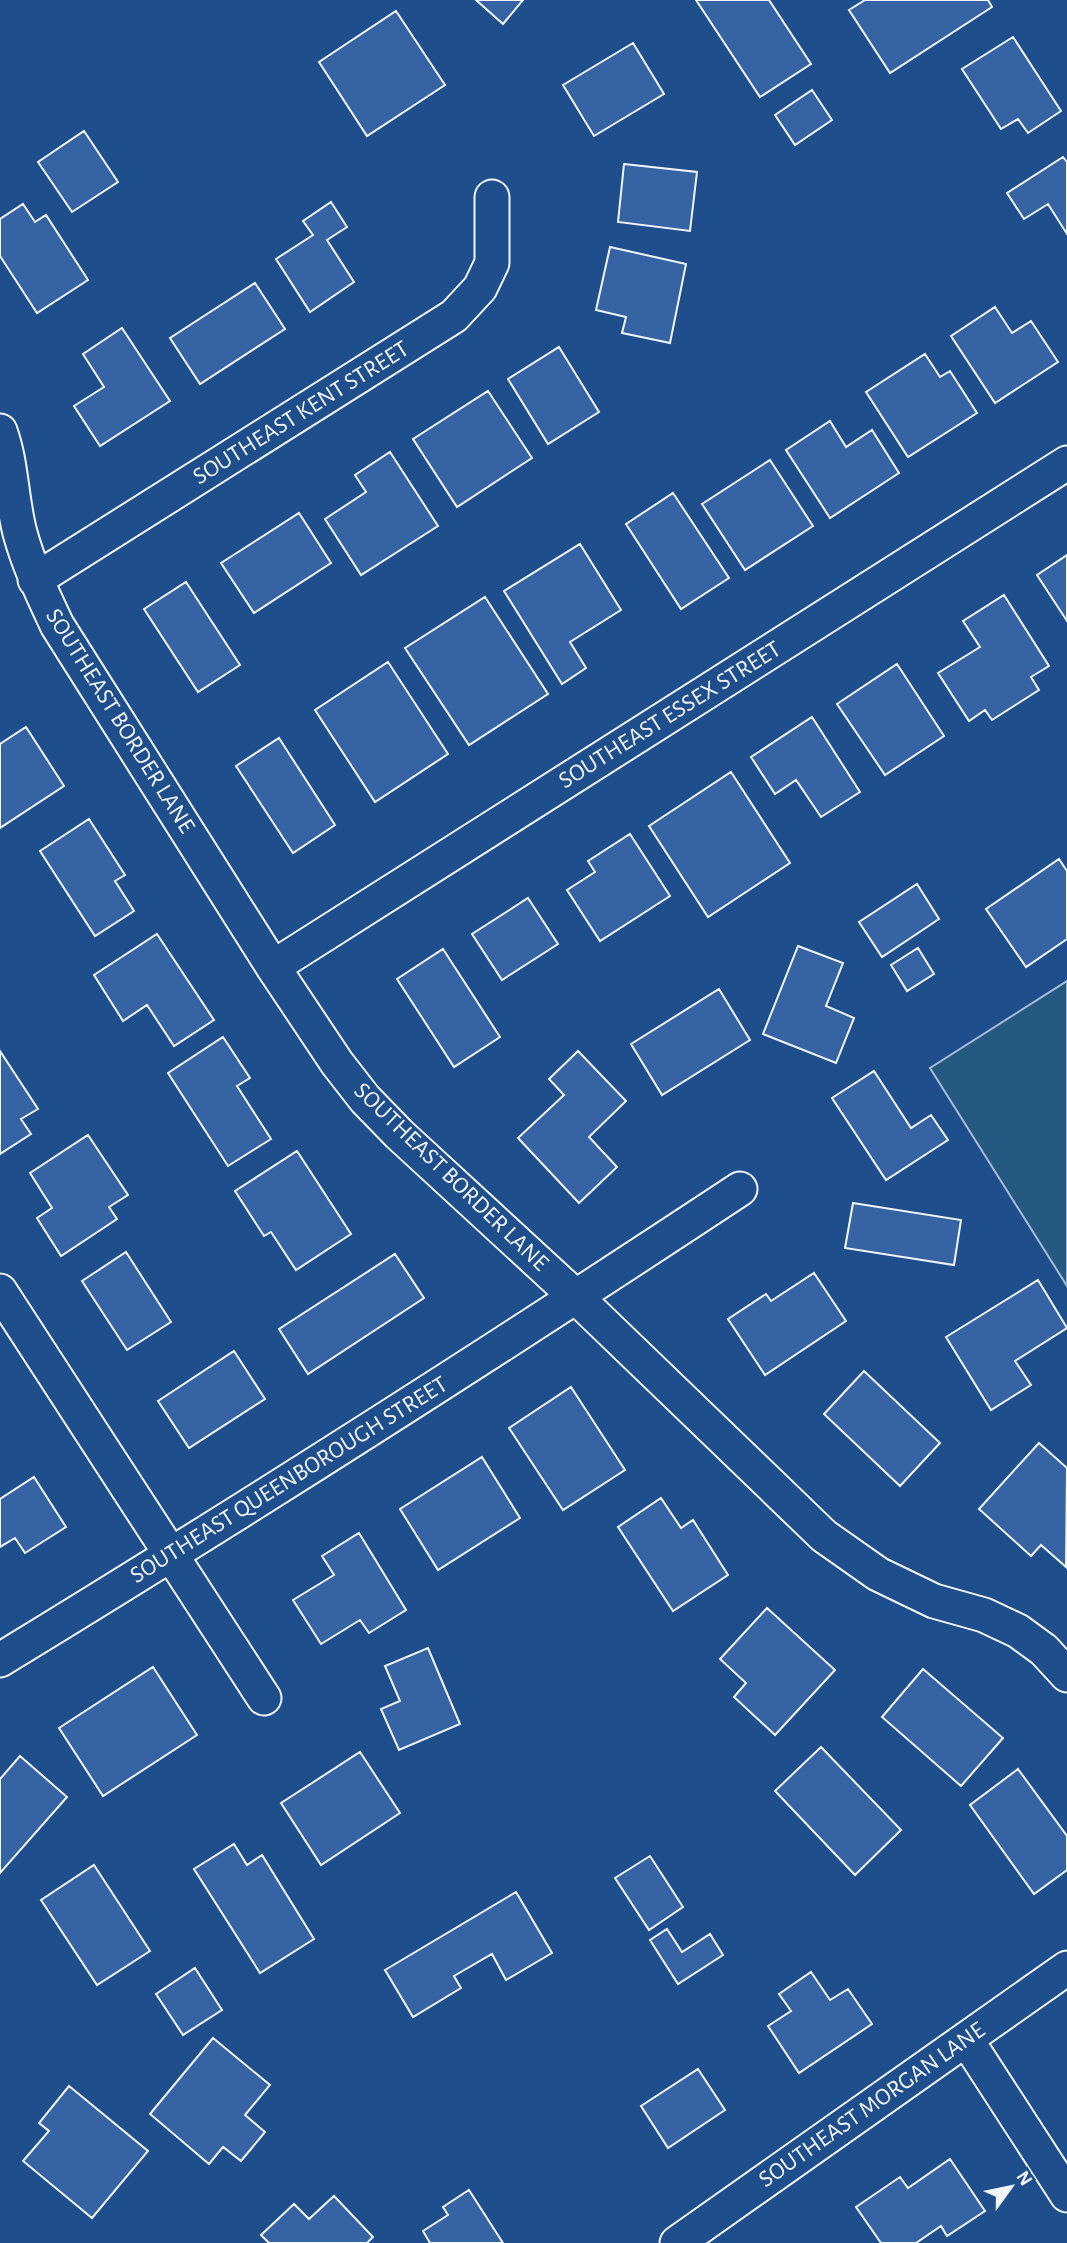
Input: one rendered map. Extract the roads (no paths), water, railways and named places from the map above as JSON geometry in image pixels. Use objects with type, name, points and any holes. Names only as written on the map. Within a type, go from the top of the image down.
[{"type":"street","name":"SOUTHEAST KENT STREET","points":[[35,580],[454,316],[480,288],[492,263],[492,197]]},
{"type":"street","name":"SOUTHEAST BORDER LANE","points":[[0,431],[7,452],[20,532],[35,580],[57,625],[273,967],[337,1063],[365,1098],[399,1134],[576,1297],[824,1536],[878,1574],[934,1601],[984,1615],[1018,1631],[1044,1650],[1067,1675]]},
{"type":"street","name":"SOUTHEAST ESSEX STREET","points":[[273,967],[1067,463]]},
{"type":"street","name":"SOUTHEAST QUEENBOROUGH STREET","points":[[0,1660],[173,1554],[740,1189]]},
{"type":"street","points":[[0,1291],[264,1698]]},
{"type":"street","name":"SOUTHEAST MORGAN LANE","points":[[677,2243],[1067,1968]]},
{"type":"street","points":[[966,2039],[1067,2195]]}]
